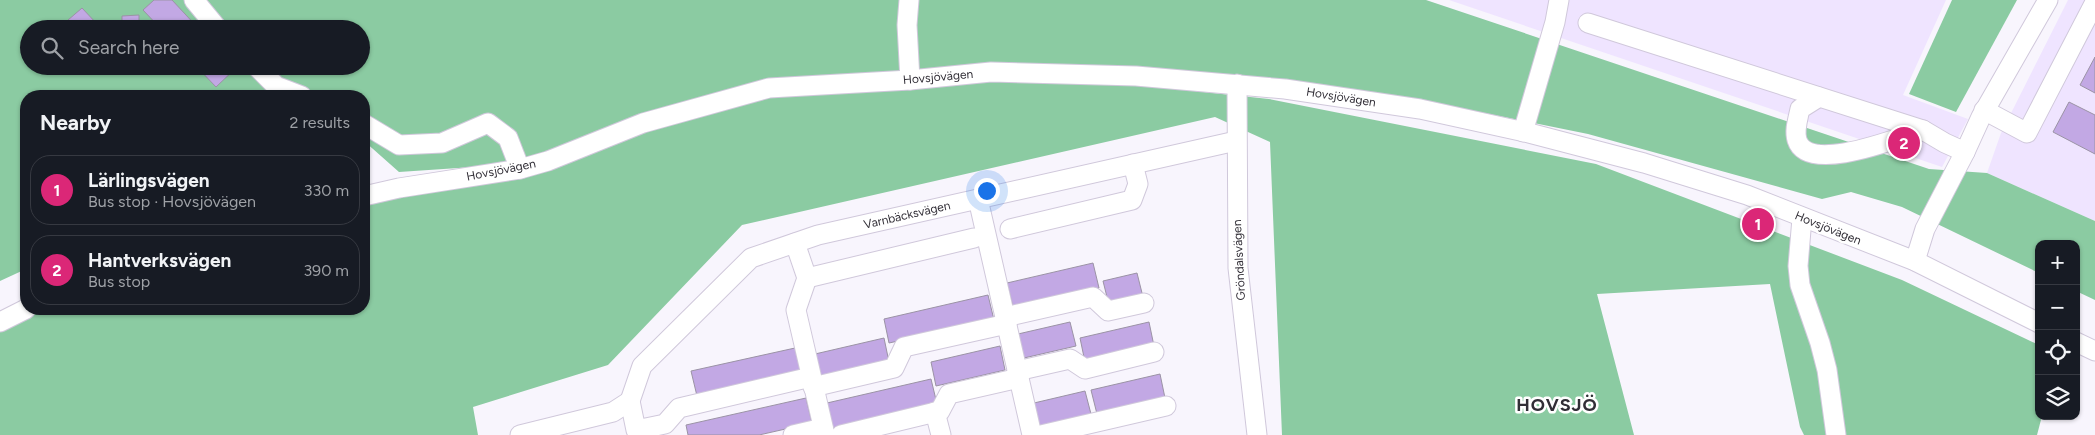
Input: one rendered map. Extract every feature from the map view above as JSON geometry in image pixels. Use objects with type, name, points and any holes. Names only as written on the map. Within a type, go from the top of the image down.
[{"type":"street","points":[[194,0],[211,20]]},
{"type":"street","points":[[909,0],[906,25],[910,80]]},
{"type":"street","points":[[1522,132],[1555,22],[1559,0]]},
{"type":"street","points":[[1555,22],[1565,0]]},
{"type":"street","points":[[1915,261],[1925,229],[1965,152],[1984,110],[2048,0]]},
{"type":"street","points":[[1984,110],[2027,132],[2095,2]]},
{"type":"street","points":[[1588,24],[1922,130],[1965,152]]},
{"type":"street","name":"Hovsjövägen","points":[[370,195],[520,168],[548,161],[643,123],[769,88],[910,80],[992,72],[1136,76],[1286,89],[1420,109],[1522,132],[1654,166],[1747,195],[1915,261],[2035,321]]},
{"type":"street","points":[[265,75],[276,86],[286,90]]},
{"type":"street","name":"Gröndalsvägen","points":[[1237,84],[1238,268],[1257,435]]},
{"type":"street","points":[[1819,97],[1800,109],[1796,124],[1797,140],[1803,148],[1814,155],[1840,154],[1881,144],[1922,130]]},
{"type":"street","points":[[370,128],[399,145],[442,143],[488,122],[508,138],[520,168]]},
{"type":"street","name":"Varnbäcksvägen","points":[[630,401],[642,366],[752,258],[818,235],[1236,140]]},
{"type":"street","points":[[1010,229],[1132,200],[1138,184],[1133,164]]},
{"type":"street","points":[[978,199],[1032,435]]},
{"type":"street","points":[[1802,218],[1798,266],[1800,285],[1820,343],[1827,370],[1836,435]]},
{"type":"street","points":[[807,278],[974,238]]},
{"type":"street","points":[[793,435],[824,431],[796,310],[807,278],[795,243]]},
{"type":"street","points":[[520,435],[613,412],[630,401],[636,430],[665,424],[679,408],[894,368],[904,348],[1093,297],[1108,312],[1144,303]]},
{"type":"street","points":[[0,322],[20,312]]},
{"type":"street","points":[[2080,344],[2095,351]]},
{"type":"street","points":[[841,435],[940,411],[949,394],[1070,359],[1085,369],[1154,352]]},
{"type":"street","points":[[1040,435],[1166,406]]},
{"type":"street","points":[[935,412],[940,435]]},
{"type":"shaded area","points":[[1449,0],[1946,0],[1903,95],[1968,119],[1942,167]]},
{"type":"shaded area","points":[[2068,0],[2095,0],[2095,221],[1987,173],[2001,133]]},
{"type":"green space","points":[[0,0],[1426,0],[1929,169],[1987,173],[2095,221],[2095,300],[2080,293],[2080,240],[2035,240],[2035,271],[1902,207],[1851,192],[1822,199],[1588,134],[1425,101],[949,67],[782,81],[519,164],[399,172],[370,146],[370,90],[20,90],[20,272],[0,281]]},
{"type":"green space","points":[[1952,0],[2017,0],[1956,112],[1909,94]]},
{"type":"green space","points":[[993,81],[1138,85],[1269,99],[1596,164],[1902,280],[2035,343],[2035,420],[2041,420],[2037,435],[1804,435],[1800,427],[1770,284],[1597,294],[1634,435],[1282,435],[1270,142],[1215,117],[742,225],[608,365],[473,407],[478,435],[0,435],[0,322],[20,312],[20,315],[370,315],[370,199],[644,129],[778,91]]},
{"type":"building","points":[[154,0],[172,0],[191,20],[152,20],[143,10]]},
{"type":"building","points":[[82,8],[93,20],[68,20]]},
{"type":"building","points":[[139,15],[139,20],[122,20],[122,16]]},
{"type":"building","points":[[2095,57],[2095,93],[2080,85]]},
{"type":"building","points":[[205,75],[229,75],[216,87]]},
{"type":"building","points":[[2069,102],[2095,115],[2095,154],[2053,132]]},
{"type":"building","points":[[1093,263],[1099,288],[1013,307],[1007,283]]},
{"type":"building","points":[[1137,273],[1143,297],[1109,305],[1103,281]]},
{"type":"building","points":[[988,295],[994,320],[889,343],[884,319]]},
{"type":"building","points":[[1070,322],[1076,346],[1024,358],[1018,334]]},
{"type":"building","points":[[1149,322],[1154,346],[1085,362],[1080,338]]},
{"type":"building","points":[[884,338],[889,362],[820,378],[815,354]]},
{"type":"building","points":[[1000,346],[1005,370],[936,386],[931,362]]},
{"type":"building","points":[[795,348],[801,372],[697,396],[691,371]]},
{"type":"building","points":[[1160,374],[1165,398],[1097,414],[1091,390]]},
{"type":"building","points":[[931,379],[937,404],[832,428],[827,403]]},
{"type":"building","points":[[1085,391],[1091,414],[1039,427],[1034,403]]},
{"type":"building","points":[[806,398],[812,423],[759,435],[688,435],[686,425]]},
{"type":"place","name":"Hantverksvägen","points":[[1904,143]]},
{"type":"place","name":"Lärlingsvägen","points":[[1758,224]]},
{"type":"district","name":"HOVSJÖ","points":[[1557,405]]}]
